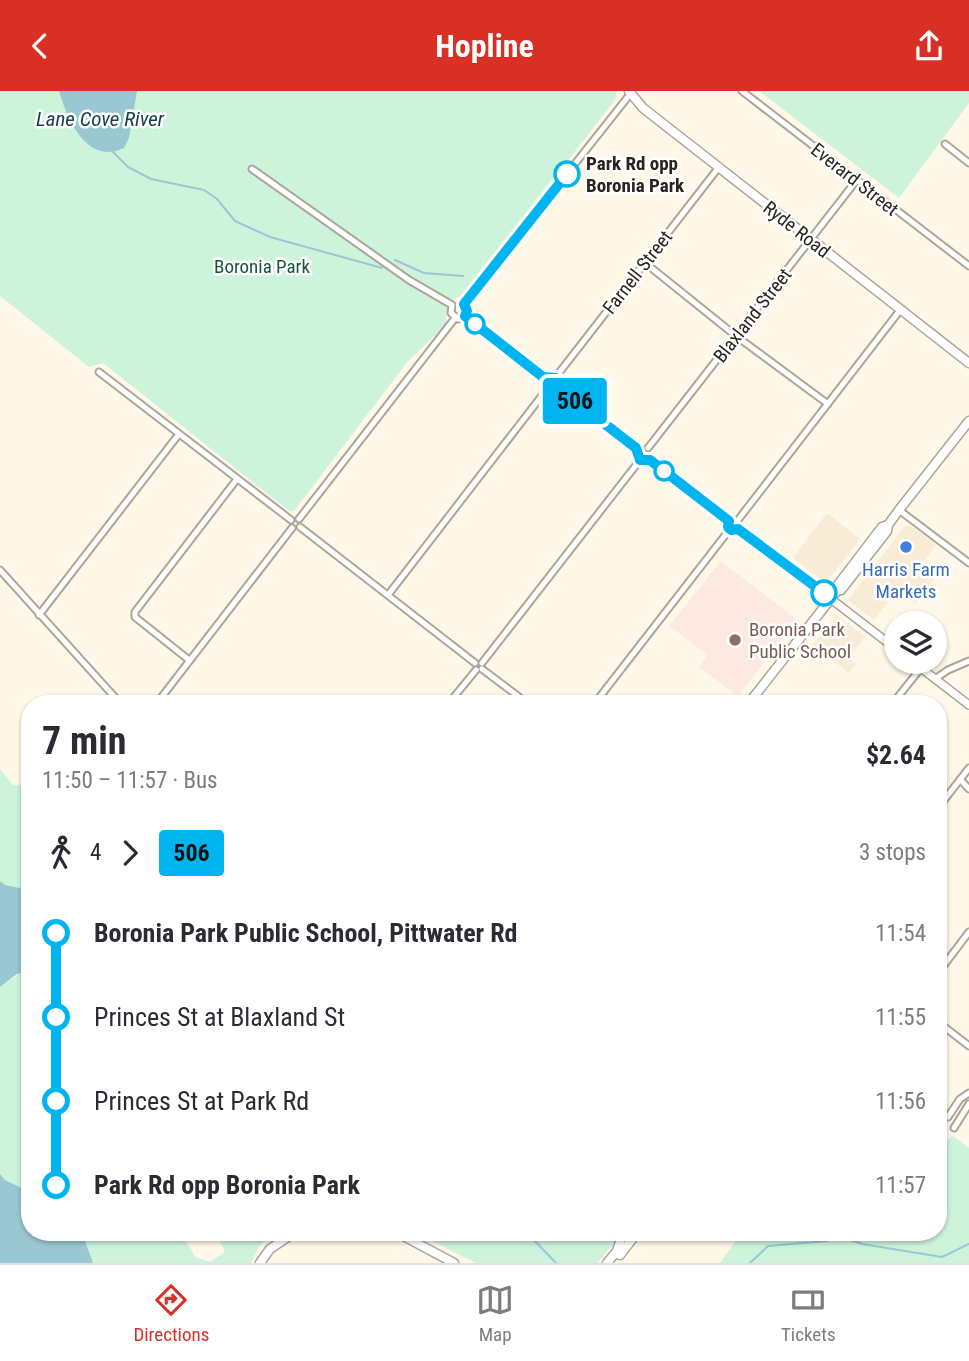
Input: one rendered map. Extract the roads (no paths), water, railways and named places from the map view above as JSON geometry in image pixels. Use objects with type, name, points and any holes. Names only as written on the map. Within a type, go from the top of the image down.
[{"type":"main road","name":"Ryde Road","points":[[630,92],[643,108],[969,363]]},
{"type":"main road","points":[[755,695],[838,590],[837,586],[882,527],[888,525],[969,421]]},
{"type":"main road","points":[[258,1263],[268,1247],[276,1241]]},
{"type":"main road","points":[[258,1263],[270,1249],[282,1241]]},
{"type":"main road","points":[[414,1241],[454,1263]]},
{"type":"main road","points":[[421,1241],[432,1250]]},
{"type":"main road","points":[[610,1263],[620,1241]]},
{"type":"main road","points":[[610,1263],[630,1241]]},
{"type":"street","name":"Everard Street","points":[[742,91],[969,266]]},
{"type":"street","points":[[464,304],[630,92]]},
{"type":"street","points":[[945,143],[969,163]]},
{"type":"street","name":"Farnell Street","points":[[555,378],[719,167]]},
{"type":"street","points":[[252,169],[409,280],[452,305],[464,304]]},
{"type":"street","name":"Blaxland Street","points":[[648,448],[856,181]]},
{"type":"street","points":[[644,262],[736,336],[828,404]]},
{"type":"street","points":[[452,305],[451,313],[455,318],[461,319],[467,311],[464,304]]},
{"type":"street","points":[[738,520],[901,309]]},
{"type":"street","points":[[465,316],[546,379],[555,378],[557,387]]},
{"type":"street","points":[[299,519],[455,318]]},
{"type":"street","points":[[99,372],[291,520],[292,528]]},
{"type":"street","points":[[546,379],[547,389]]},
{"type":"street","points":[[547,389],[557,387]]},
{"type":"street","points":[[557,387],[638,450]]},
{"type":"street","points":[[388,595],[547,389]]},
{"type":"street","points":[[39,615],[179,434]]},
{"type":"street","points":[[640,460],[636,455],[642,447],[648,448],[648,459]]},
{"type":"street","points":[[455,695],[640,460],[648,459],[729,521],[730,529],[601,695]]},
{"type":"street","points":[[189,660],[135,617],[135,612],[237,479]]},
{"type":"street","points":[[899,510],[969,563]]},
{"type":"street","points":[[729,521],[732,518],[738,520]]},
{"type":"street","points":[[291,520],[299,519]]},
{"type":"street","points":[[299,519],[300,527]]},
{"type":"street","points":[[738,520],[738,529]]},
{"type":"street","points":[[164,695],[292,528],[300,527],[517,695]]},
{"type":"street","points":[[730,529],[738,529],[884,640]]},
{"type":"street","points":[[0,570],[113,695]]},
{"type":"street","points":[[936,679],[948,670],[969,661]]},
{"type":"street","points":[[899,695],[916,674]]},
{"type":"street","points":[[929,674],[969,705]]},
{"type":"street","points":[[947,796],[969,768]]},
{"type":"street","points":[[960,779],[969,789]]},
{"type":"street","points":[[947,961],[969,933]]},
{"type":"street","points":[[947,1029],[969,1046]]},
{"type":"street","points":[[948,1117],[960,1098],[969,1093]]},
{"type":"street","points":[[954,1128],[969,1104]]},
{"type":"water","name":"Lane Cove River","points":[[59,91],[137,91],[129,138],[124,148],[111,152],[99,151],[89,145],[73,126]]},
{"type":"water","points":[[0,881],[5,885],[21,888],[21,973],[0,987]]},
{"type":"water","points":[[0,1174],[5,1180],[21,1188],[21,1241],[85,1241],[93,1263],[0,1263]]},
{"type":"waterway","points":[[113,152],[128,167],[151,179],[204,190],[217,199],[235,221],[270,237],[382,268]]},
{"type":"waterway","points":[[395,260],[424,273],[463,276]]},
{"type":"waterway","points":[[535,1241],[556,1263]]},
{"type":"waterway","points":[[750,1263],[768,1246],[827,1241]]},
{"type":"waterway","points":[[853,1241],[942,1257],[969,1244]]},
{"type":"place","name":"Park Rd opp Boronia Park","points":[[567,174]]},
{"type":"place","name":"Harris Farm Markets","points":[[906,547]]},
{"type":"place","name":"Boronia Park Public School","points":[[735,640]]},
{"type":"park label","name":"Boronia Park","points":[[262,266]]}]
